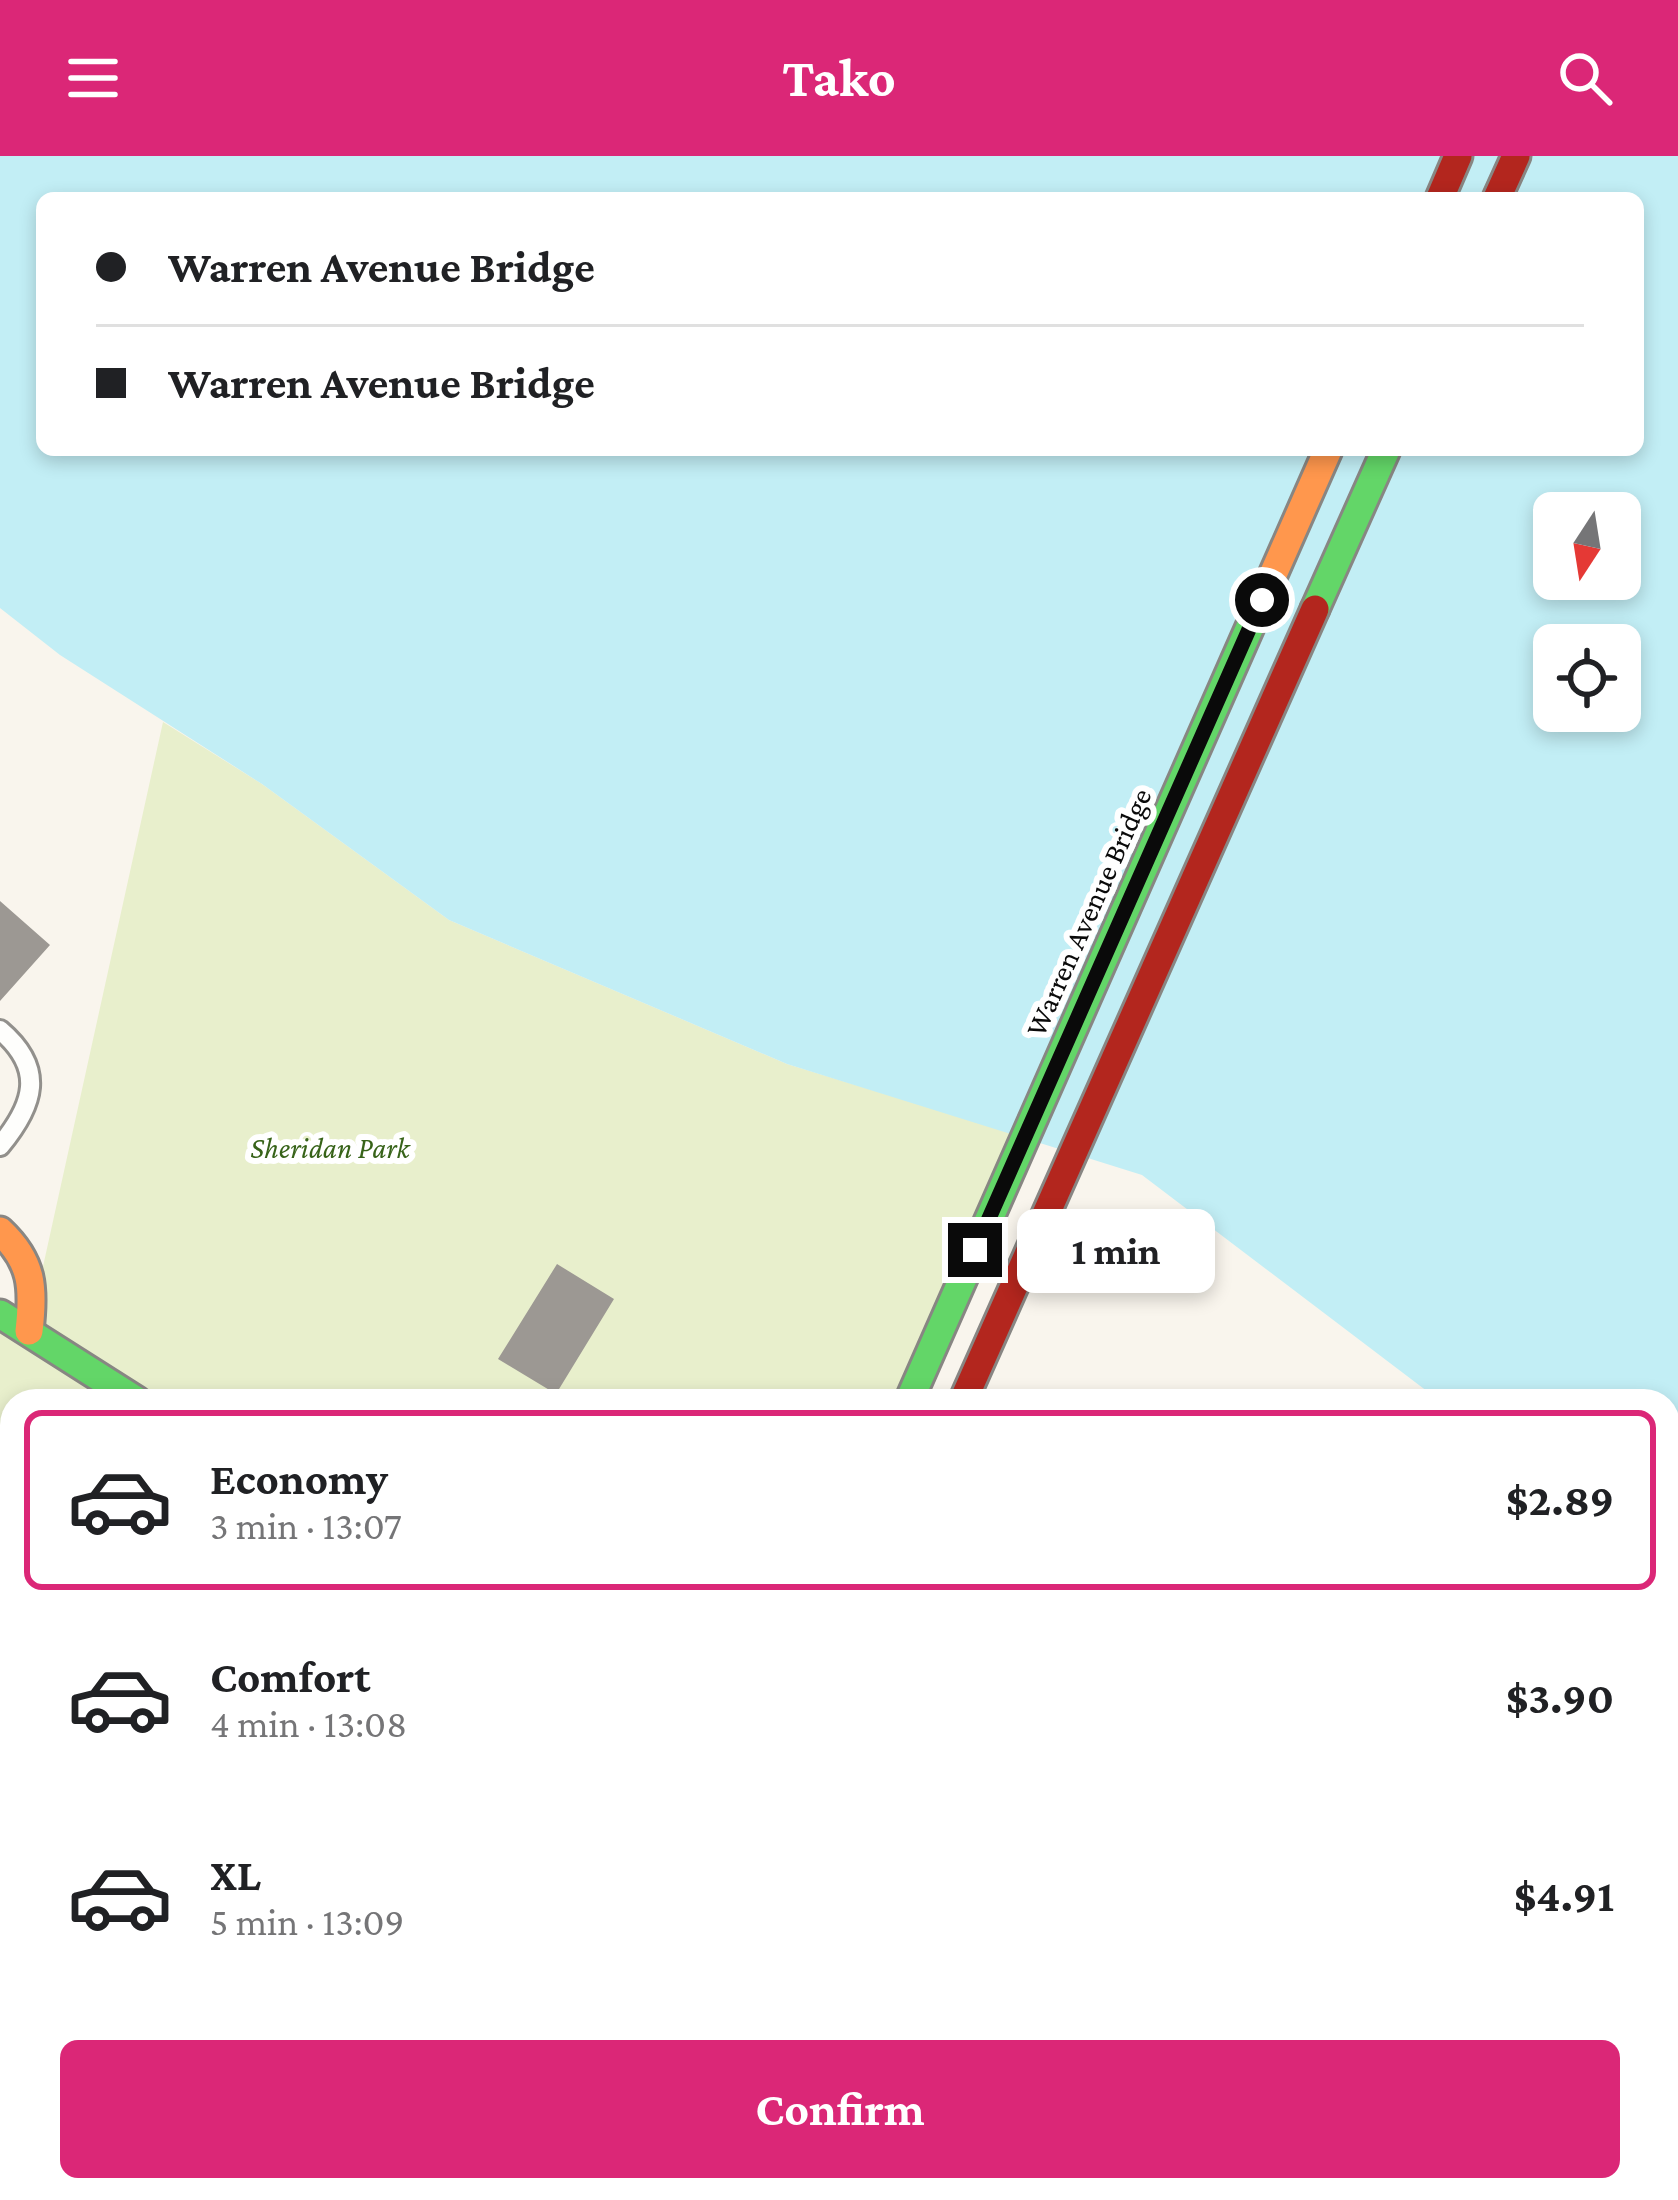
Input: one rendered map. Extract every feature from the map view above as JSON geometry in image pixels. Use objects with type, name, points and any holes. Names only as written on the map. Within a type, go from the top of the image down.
[{"type":"main road","points":[[1443,192],[1459,156]]},
{"type":"main road","points":[[1500,192],[1516,156]]},
{"type":"main road","name":"Warren Avenue Bridge","points":[[914,1389],[1325,456]]},
{"type":"main road","points":[[968,1389],[1382,456]]},
{"type":"main road","points":[[0,1231],[22,1250],[31,1269],[29,1331]]},
{"type":"main road","points":[[0,1314],[118,1389]]},
{"type":"lane","points":[[0,1030],[26,1057],[31,1079],[19,1123],[0,1146]]},
{"type":"green space","name":"Sheridan Park","points":[[163,722],[262,784],[449,920],[787,1064],[1025,1137],[914,1389],[0,1389],[0,1314],[29,1330]]},
{"type":"water","points":[[0,156],[1678,156],[1678,1389],[1424,1389],[1142,1175],[787,1064],[449,920],[262,784],[60,655],[0,608]]},
{"type":"building","points":[[0,901],[50,945],[0,1001]]},
{"type":"building","points":[[557,1264],[614,1299],[559,1389],[548,1389],[498,1359]]},
{"type":"traffic: fast","points":[[1315,609],[1383,456]]},
{"type":"traffic: fast","points":[[914,1389],[1257,611]]},
{"type":"traffic: fast","points":[[0,1314],[118,1389]]},
{"type":"traffic: slow","points":[[1257,611],[1325,456]]},
{"type":"traffic: slow","points":[[0,1231],[29,1276],[29,1331]]},
{"type":"traffic: jam","points":[[1443,192],[1458,156]]},
{"type":"traffic: jam","points":[[1500,192],[1516,156]]},
{"type":"traffic: jam","points":[[968,1389],[1315,609]]},
{"type":"route","points":[[975,1250],[1262,600]]}]
